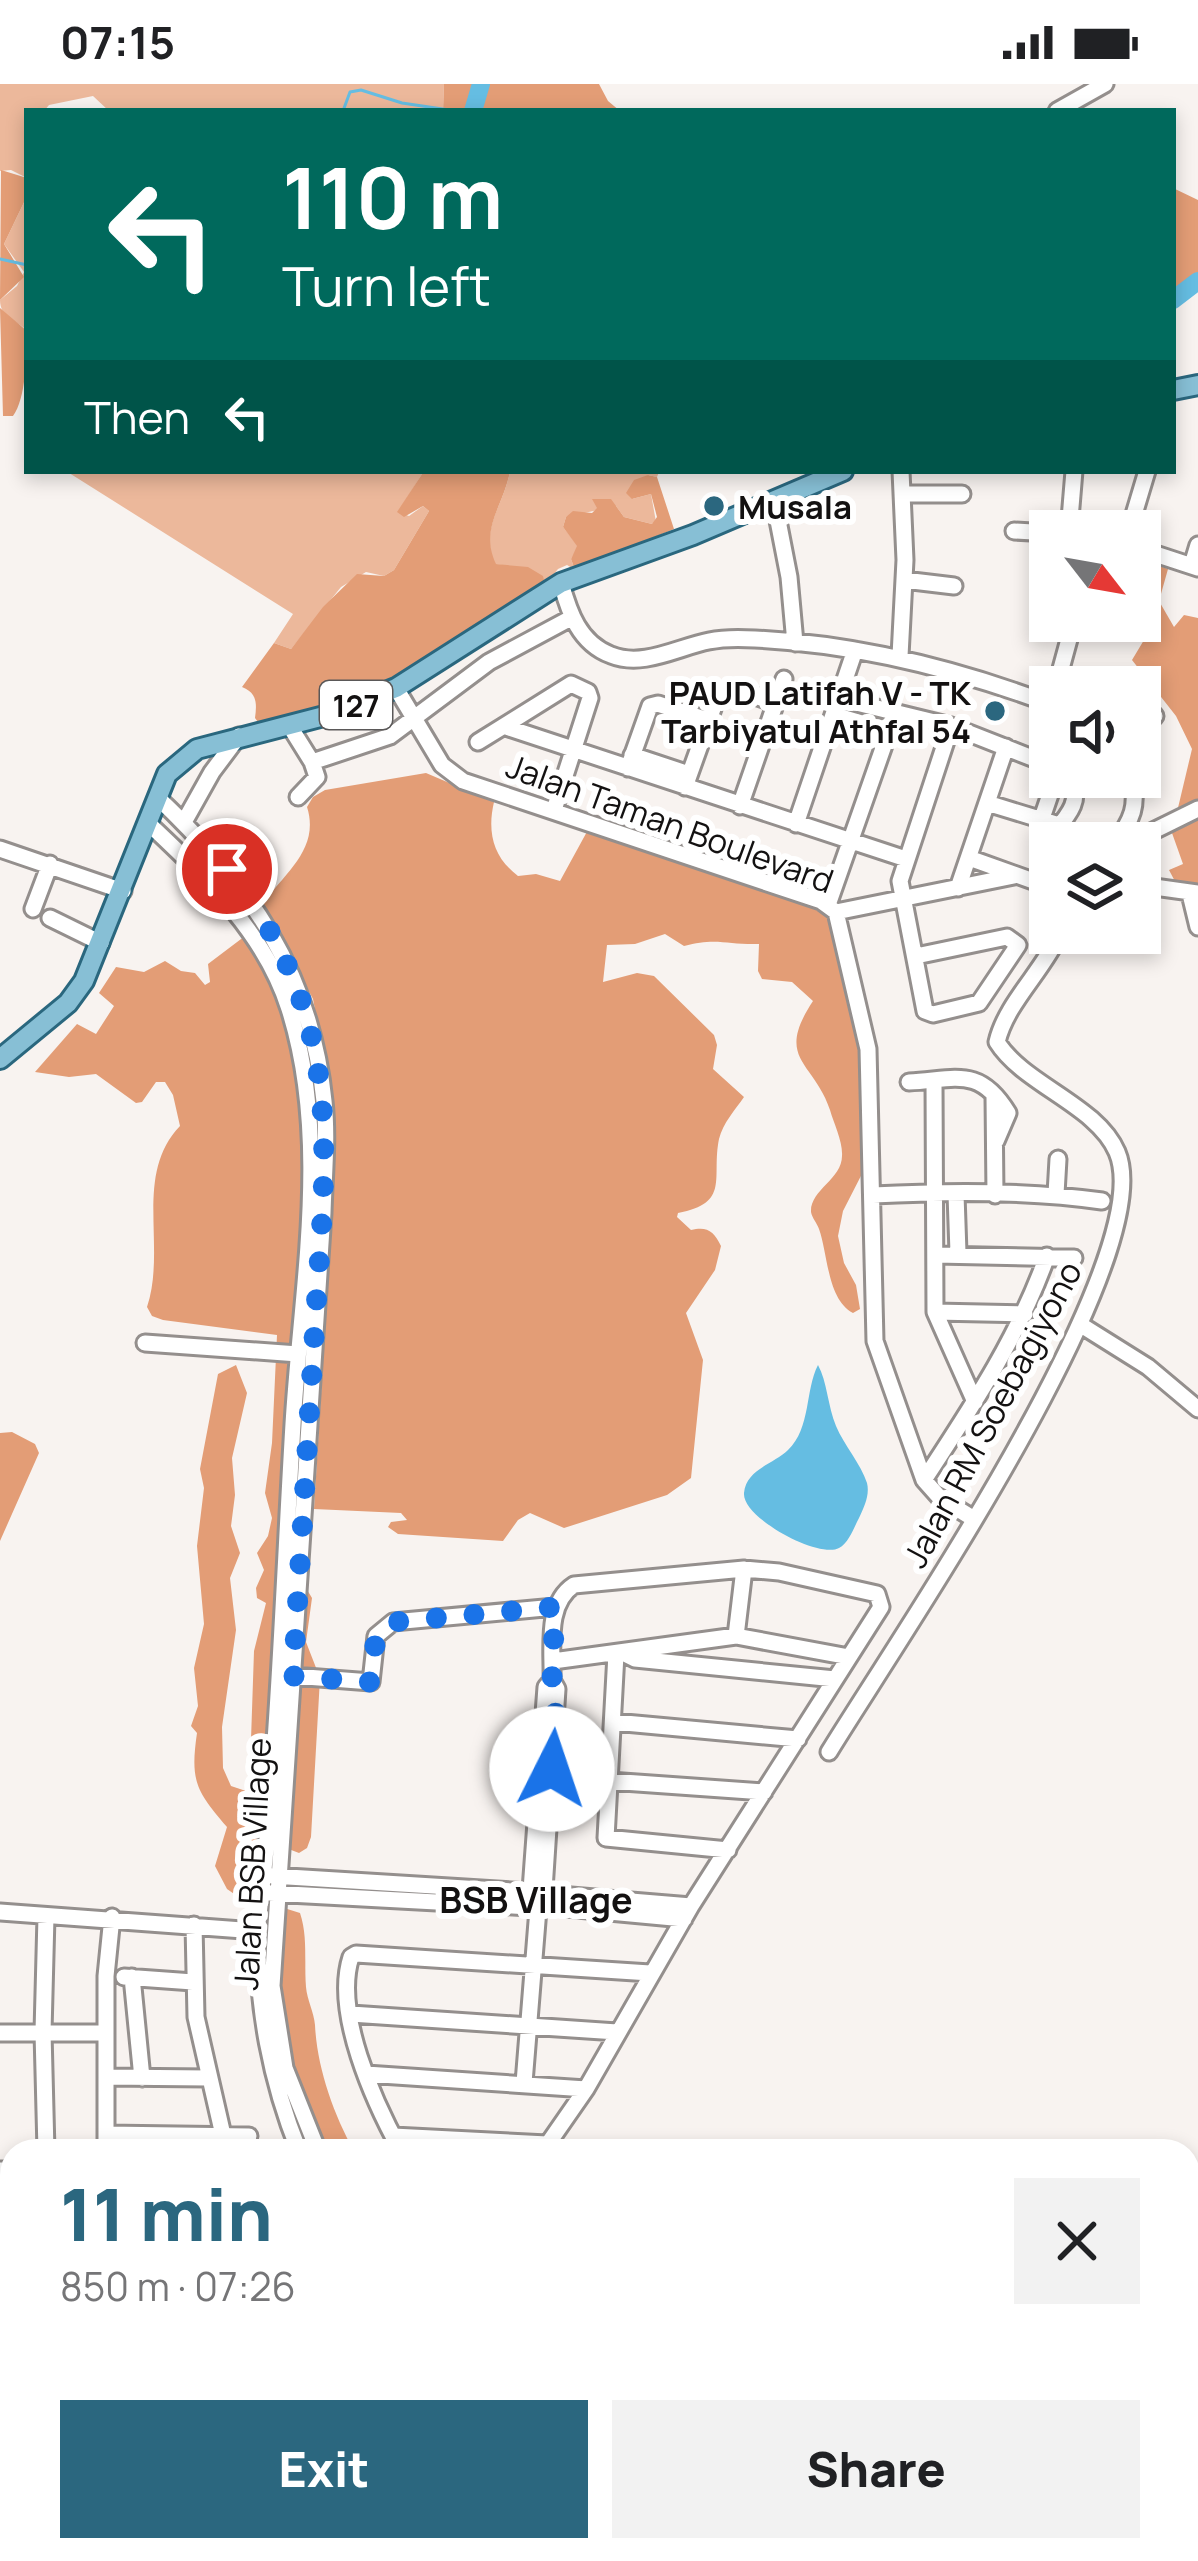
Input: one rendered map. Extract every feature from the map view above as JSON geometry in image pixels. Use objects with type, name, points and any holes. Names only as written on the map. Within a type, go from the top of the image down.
[{"type":"main road","name":"127","points":[[0,1059],[68,1003],[84,981],[166,775],[186,755],[239,736],[328,715],[396,688],[561,583],[693,535],[836,474]]},
{"type":"street","points":[[1062,108],[1105,84]]},
{"type":"street","points":[[900,656],[901,474]]},
{"type":"street","points":[[1071,510],[1074,474]]},
{"type":"street","points":[[1136,510],[1147,474]]},
{"type":"street","points":[[903,494],[962,494]]},
{"type":"street","points":[[774,500],[789,577],[795,644]]},
{"type":"street","points":[[1014,531],[1029,532]]},
{"type":"street","points":[[1161,556],[1195,567],[1198,545]]},
{"type":"street","points":[[904,580],[954,586]]},
{"type":"street","points":[[561,583],[571,619],[593,644],[621,658],[647,658],[712,640],[755,638],[900,656],[1029,696]]},
{"type":"street","points":[[312,761],[390,736],[489,662],[571,619]]},
{"type":"street","points":[[472,637],[489,662]]},
{"type":"street","points":[[796,824],[855,650]]},
{"type":"street","points":[[740,806],[784,679]]},
{"type":"street","points":[[478,742],[574,683],[590,694],[554,810]]},
{"type":"street","name":"Jalan Taman Boulevard","points":[[396,688],[442,765],[458,778],[832,908],[868,1049],[875,1341],[924,1480]]},
{"type":"street","points":[[687,780],[716,696],[735,689],[776,703]]},
{"type":"street","points":[[630,762],[653,704],[707,720]]},
{"type":"street","points":[[837,707],[951,726],[1029,756]]},
{"type":"street","points":[[837,707],[889,731]]},
{"type":"street","points":[[895,714],[832,908],[1014,876]]},
{"type":"street","points":[[289,725],[317,777],[298,797]]},
{"type":"street","points":[[916,956],[1007,938],[1018,942],[979,1003],[927,1013],[900,881],[951,726]]},
{"type":"street","points":[[506,727],[687,780],[740,806],[906,860]]},
{"type":"street","points":[[184,822],[239,736]]},
{"type":"street","points":[[958,888],[1006,747]]},
{"type":"street","name":"Jalan BSB Village","points":[[158,797],[256,907],[304,1002],[320,1069],[325,1124],[323,1213],[293,1676],[269,1885],[278,2035],[312,2139]]},
{"type":"street","points":[[1051,822],[1076,798]]},
{"type":"street","points":[[987,803],[1047,822]]},
{"type":"street","points":[[1161,827],[1198,809]]},
{"type":"street","points":[[148,823],[242,919],[266,953],[290,1010],[308,1088],[269,1885],[257,1931],[264,2041],[295,2139]]},
{"type":"street","points":[[0,849],[123,891]]},
{"type":"street","points":[[969,858],[1029,881]]},
{"type":"street","points":[[33,909],[50,865]]},
{"type":"street","points":[[1161,888],[1194,894],[1198,926]]},
{"type":"street","points":[[50,918],[101,944]]},
{"type":"street","points":[[997,940],[1004,968]]},
{"type":"street","name":"Jalan RM Soebagiyono","points":[[829,1752],[936,1586],[1081,1325],[1103,1276],[1120,1213],[1119,1157],[1104,1132],[997,1042],[1003,1024],[1050,954]]},
{"type":"street","points":[[909,1082],[958,1075],[969,1077],[994,1097],[995,1195]]},
{"type":"street","points":[[934,1081],[935,1312],[975,1402]]},
{"type":"street","points":[[1056,1195],[1058,1159]]},
{"type":"street","points":[[873,1196],[936,1191],[1102,1201]]},
{"type":"street","points":[[956,1194],[958,1253]]},
{"type":"street","points":[[936,1255],[1074,1258]]},
{"type":"street","points":[[974,1519],[940,1498],[924,1480],[1025,1314],[1047,1256]]},
{"type":"street","points":[[935,1312],[1025,1314]]},
{"type":"street","points":[[997,1314],[1006,1348]]},
{"type":"street","points":[[1081,1325],[1148,1367],[1198,1408]]},
{"type":"street","points":[[145,1343],[298,1354]]},
{"type":"street","points":[[736,1636],[744,1568]]},
{"type":"street","points":[[524,2083],[557,1689],[552,1680],[555,1607],[562,1593],[574,1585],[744,1568],[877,1594],[880,1607],[551,2139]]},
{"type":"street","points":[[293,1676],[371,1682],[376,1636],[393,1622],[555,1607]]},
{"type":"street","points":[[553,1661],[736,1636],[850,1657]]},
{"type":"street","points":[[620,1654],[635,1660],[836,1679]]},
{"type":"street","points":[[620,1654],[606,1838],[728,1850]]},
{"type":"street","points":[[614,1722],[798,1739]]},
{"type":"street","points":[[609,1781],[764,1792]]},
{"type":"street","points":[[269,1885],[538,1898],[688,1913]]},
{"type":"street","points":[[0,1912],[257,1931]]},
{"type":"street","points":[[46,1916],[46,2139]]},
{"type":"street","points":[[106,2139],[106,1976],[112,1917]]},
{"type":"street","points":[[194,1925],[193,1982],[208,2078],[223,2135]]},
{"type":"street","points":[[395,2139],[366,2074],[350,2014],[346,1982],[351,1957],[650,1973]]},
{"type":"street","points":[[106,1976],[193,1982]]},
{"type":"street","points":[[132,1977],[142,2078]]},
{"type":"street","points":[[350,2014],[617,2032]]},
{"type":"street","points":[[0,2033],[106,2032]]},
{"type":"street","points":[[366,2074],[586,2089]]},
{"type":"street","points":[[106,2077],[208,2078]]},
{"type":"street","points":[[156,2139],[249,2136]]},
{"type":"shaded area","points":[[0,84],[444,84],[443,108],[106,108],[93,96],[46,108],[24,108],[24,176],[0,171]]},
{"type":"shaded area","points":[[444,84],[599,84],[616,108],[443,108]]},
{"type":"shaded area","points":[[1,170],[24,177],[24,202],[4,244],[24,277],[0,300]]},
{"type":"shaded area","points":[[1176,189],[1198,200],[1198,278],[1176,290]]},
{"type":"shaded area","points":[[24,202],[24,272],[4,244]]},
{"type":"shaded area","points":[[24,272],[24,329],[6,315],[0,300],[17,286]]},
{"type":"shaded area","points":[[0,308],[24,328],[23,388],[13,416],[3,416]]},
{"type":"shaded area","points":[[71,474],[422,474],[398,512],[409,516],[423,506],[429,511],[394,570],[384,576],[366,572],[341,587],[291,649],[274,643],[293,614]]},
{"type":"shaded area","points":[[422,474],[509,474],[491,528],[491,551],[496,564],[528,567],[543,576],[545,585],[445,651],[368,694],[293,720],[258,722],[253,695],[242,687],[274,643],[291,649],[323,607],[357,574],[384,576],[394,570],[429,511],[423,506],[404,517],[397,512]]},
{"type":"shaded area","points":[[509,474],[658,474],[648,475],[632,499],[651,494],[656,522],[624,517],[616,506],[566,517],[563,527],[578,546],[571,559],[575,570],[567,565],[558,569],[545,585],[495,564],[491,528]]},
{"type":"shaded area","points":[[657,477],[674,529],[575,570],[571,559],[577,546],[563,527],[566,517],[573,511],[592,513],[597,508],[592,499],[611,499],[624,517],[652,524],[657,517],[651,494],[632,499],[626,493],[634,480]]},
{"type":"shaded area","points":[[1161,566],[1168,569],[1161,594]]},
{"type":"shaded area","points":[[1161,604],[1174,627],[1184,615],[1198,618],[1198,889],[1179,889],[1169,870],[1183,864],[1172,833],[1192,749],[1161,697],[1161,666],[1137,666],[1132,660],[1143,642],[1161,642]]},
{"type":"shaded area","points":[[426,773],[494,802],[494,843],[518,876],[536,874],[560,881],[589,828],[822,909],[833,919],[860,1042],[865,1168],[843,1211],[838,1236],[844,1263],[856,1285],[860,1309],[853,1313],[833,1287],[811,1212],[815,1197],[837,1171],[842,1156],[830,1110],[797,1048],[802,1021],[813,1001],[792,982],[762,979],[759,944],[684,946],[665,934],[635,944],[607,945],[603,982],[637,973],[654,976],[714,1035],[713,1069],[744,1097],[721,1133],[712,1195],[677,1217],[691,1230],[709,1231],[721,1246],[715,1270],[686,1313],[703,1360],[691,1478],[667,1495],[564,1528],[530,1513],[518,1520],[503,1541],[398,1534],[388,1527],[391,1522],[407,1520],[401,1513],[314,1509],[332,1213],[333,1104],[313,999],[263,903],[305,847],[310,822],[307,807],[313,797],[325,790]]},
{"type":"shaded area","points":[[249,933],[276,989],[294,1043],[308,1161],[268,1774],[250,1769],[254,1651],[266,1603],[257,1598],[264,1570],[257,1553],[272,1518],[265,1493],[277,1335],[163,1320],[152,1316],[147,1307],[158,1167],[180,1126],[165,1082],[156,1082],[142,1102],[136,1103],[96,1074],[69,1077],[35,1072],[77,1024],[96,1034],[114,1006],[99,993],[116,967],[144,972],[165,961],[195,973],[205,985],[210,982],[208,964]]},
{"type":"shaded area","points":[[236,1365],[247,1393],[232,1458],[231,1526],[240,1553],[230,1578],[236,1630],[222,1727],[223,1768],[231,1786],[249,1792],[261,1806],[253,1907],[227,1889],[215,1866],[227,1827],[198,1784],[197,1733],[191,1726],[198,1706],[194,1668],[204,1624],[197,1546],[204,1488],[200,1469],[218,1374]]},
{"type":"shaded area","points":[[12,1432],[35,1444],[39,1453],[0,1541],[0,1433]]},
{"type":"shaded area","points":[[306,1588],[312,1598],[306,1642],[320,1678],[311,1837],[299,1853],[286,1848]]},
{"type":"shaded area","points":[[284,1908],[300,1913],[319,2057],[348,2139],[320,2139],[293,2067],[279,1990]]},
{"type":"water","points":[[818,1365],[836,1426],[868,1487],[865,1505],[848,1539],[829,1550],[800,1542],[768,1524],[755,1514],[744,1493],[750,1478],[795,1441]]},
{"type":"waterway","points":[[474,108],[481,84]]},
{"type":"waterway","points":[[344,108],[350,92],[361,90],[436,108]]},
{"type":"waterway","points":[[0,259],[24,264]]},
{"type":"waterway","points":[[1176,298],[1198,281]]},
{"type":"place","name":"Musala","points":[[714,506]]},
{"type":"place","name":"PAUD Latifah V - TK Tarbiyatul Athfal 54","points":[[995,711]]},
{"type":"district","name":"BSB Village","points":[[536,1899]]},
{"type":"route","points":[[227,869],[256,907],[294,976],[312,1029],[324,1104],[323,1213],[293,1676],[371,1682],[376,1636],[393,1622],[555,1607],[552,1769]]}]
